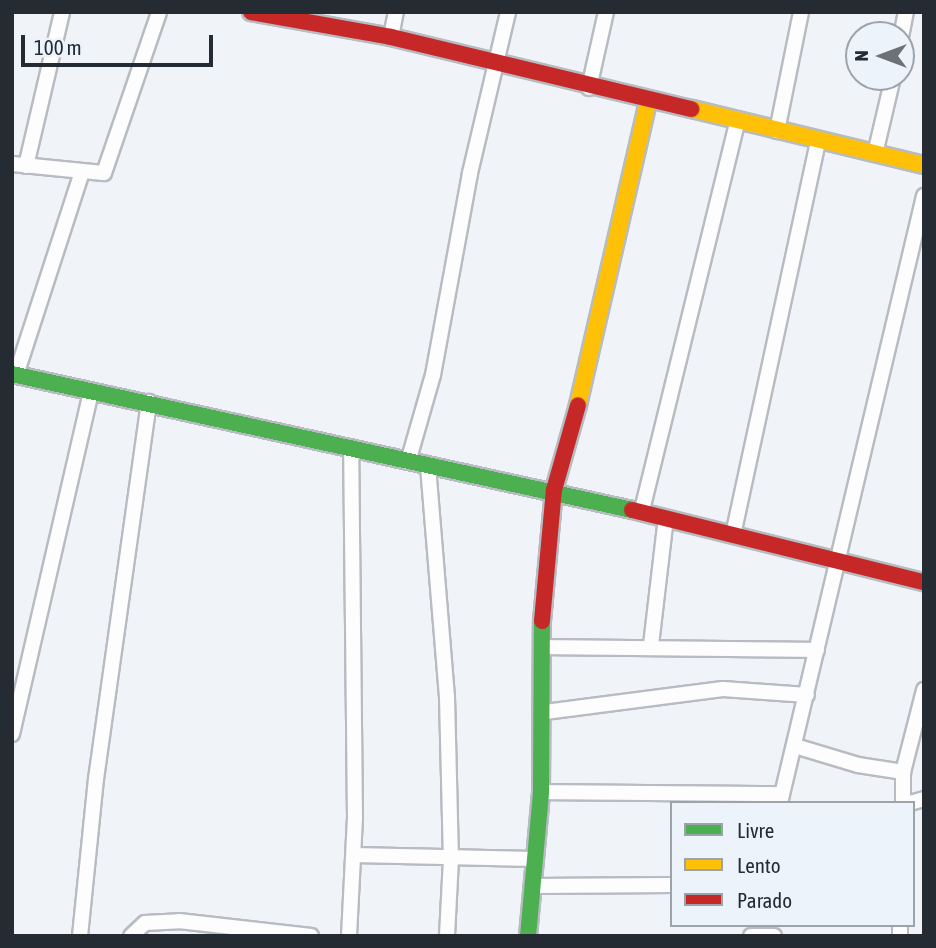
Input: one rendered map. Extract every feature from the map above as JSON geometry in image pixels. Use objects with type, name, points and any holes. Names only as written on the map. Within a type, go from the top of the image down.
[{"type":"street","points":[[62,12],[19,165],[98,174],[108,168],[159,12]]},
{"type":"street","points":[[250,12],[298,17],[391,37],[497,66],[924,165]]},
{"type":"street","points":[[391,37],[396,12]]},
{"type":"street","points":[[408,462],[433,375],[470,173],[508,12]]},
{"type":"street","points":[[589,88],[606,12]]},
{"type":"street","points":[[778,131],[801,12]]},
{"type":"street","points":[[875,154],[890,91]]},
{"type":"street","points":[[528,936],[541,792],[545,712],[543,647],[554,490],[589,363],[648,102]]},
{"type":"street","points":[[642,510],[737,121]]},
{"type":"street","points":[[733,535],[818,141]]},
{"type":"street","points":[[82,172],[14,374],[149,402],[351,452],[554,490],[642,510],[840,563],[924,582]]},
{"type":"street","points":[[541,792],[781,798],[840,563],[924,196]]},
{"type":"street","points":[[12,734],[90,391]]},
{"type":"street","points":[[80,936],[97,766],[149,402]]},
{"type":"street","points":[[349,936],[354,855],[351,452]]},
{"type":"street","points":[[428,466],[447,697],[451,859],[447,936]]},
{"type":"street","points":[[651,645],[666,518]]},
{"type":"street","points":[[543,647],[651,645],[817,650]]},
{"type":"street","points":[[545,712],[723,690],[807,695]]},
{"type":"street","points":[[903,801],[903,772],[924,690]]},
{"type":"street","points":[[795,746],[858,765],[903,772]]},
{"type":"street","points":[[354,855],[534,859]]},
{"type":"street","points":[[533,886],[670,886]]},
{"type":"street","points":[[131,936],[145,923],[179,921],[311,936]]},
{"type":"street","points":[[752,933],[774,936]]},
{"type":"traffic: fast","points":[[12,374],[632,510]]},
{"type":"traffic: fast","points":[[528,936],[541,792],[542,621]]},
{"type":"traffic: slow","points":[[578,405],[648,101]]},
{"type":"traffic: slow","points":[[692,109],[924,165]]},
{"type":"traffic: jam","points":[[251,12],[391,37],[692,109]]},
{"type":"traffic: jam","points":[[542,621],[554,490],[578,405]]},
{"type":"traffic: jam","points":[[632,510],[924,582]]}]
